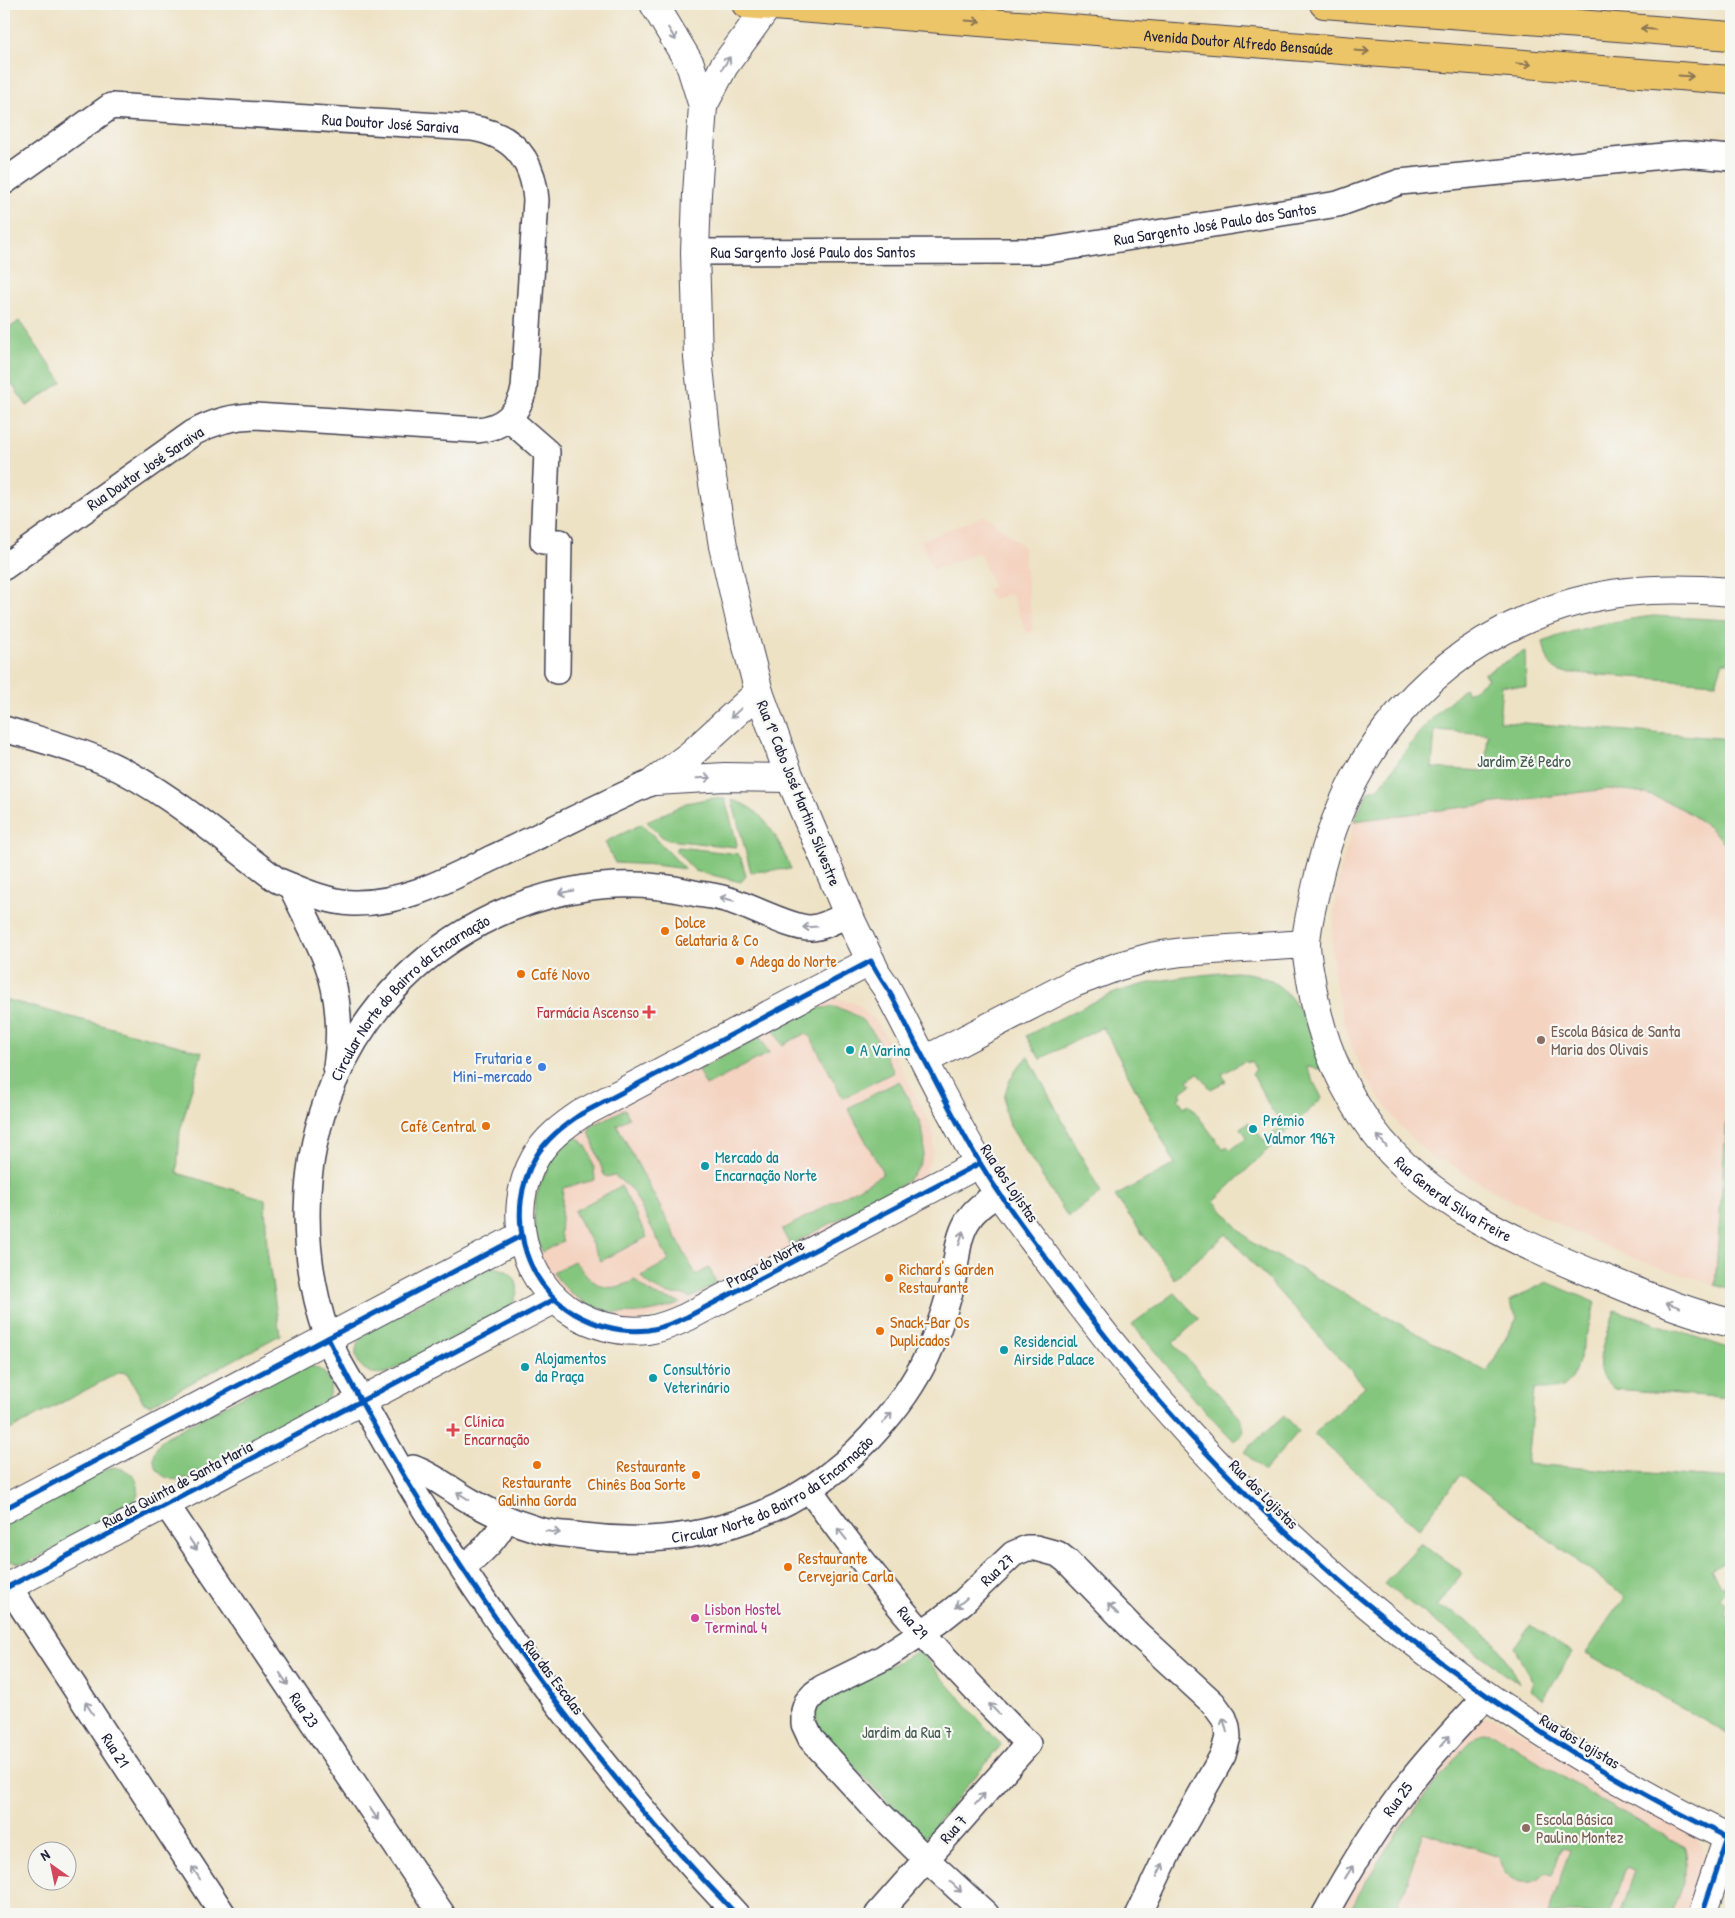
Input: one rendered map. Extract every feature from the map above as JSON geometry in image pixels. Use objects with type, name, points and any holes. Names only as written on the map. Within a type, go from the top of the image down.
[{"type":"highway","points":[[1324,4],[1731,36]]},
{"type":"highway","name":"Avenida Doutor Alfredo Bensaúde","points":[[757,5],[1731,80]]},
{"type":"street","name":"Rua 1º Cabo José Martins Silvestre","points":[[654,4],[690,64],[703,106],[695,252],[698,358],[708,452],[723,546],[740,620],[759,692],[790,778],[848,914],[871,961],[925,1060]]},
{"type":"street","name":"Rua 1º Cabo José Martins Silvestre","points":[[703,106],[757,5]]},
{"type":"street","name":"Rua Doutor José Saraiva","points":[[4,182],[111,106],[472,128],[498,135],[519,151],[527,164],[535,185],[536,200],[524,388],[522,400],[509,419],[488,429],[477,430],[255,416],[223,420],[193,433],[4,567]]},
{"type":"street","name":"Rua Sargento José Paulo dos Santos","points":[[695,252],[1044,251],[1338,204],[1400,182],[1684,154],[1731,158]]},
{"type":"street","points":[[509,419],[547,452],[543,542],[559,542],[557,672]]},
{"type":"street","name":"Rua General Silva Freire","points":[[1731,592],[1688,588],[1652,589],[1616,592],[1580,600],[1545,611],[1512,626],[1478,644],[1443,670],[1398,714],[1356,774],[1340,806],[1327,840],[1311,909],[1306,944],[1315,1005],[1322,1034],[1347,1092],[1390,1152],[1410,1171],[1458,1207],[1546,1253],[1646,1295],[1731,1323]]},
{"type":"street","points":[[4,729],[81,753],[124,772],[181,807],[277,880],[335,900],[380,902],[410,895],[518,847],[655,780],[700,747],[759,692]]},
{"type":"street","points":[[655,780],[725,777],[790,778]]},
{"type":"street","name":"Circular Norte do Bairro da Encarnação","points":[[379,1433],[328,1338],[314,1286],[306,1221],[308,1185],[313,1150],[334,1083],[350,1047],[370,1016],[394,988],[421,963],[450,941],[481,922],[549,896],[584,889],[621,885],[657,886],[728,899],[800,927],[813,928],[848,914]]},
{"type":"street","points":[[291,886],[328,965],[333,983],[338,1030],[334,1083]]},
{"type":"street","points":[[925,1060],[1074,983],[1120,966],[1155,956],[1182,952],[1306,944]]},
{"type":"street","name":"Praça do Norte","points":[[871,961],[581,1114],[563,1126],[548,1140],[526,1176],[520,1203],[520,1219],[521,1236],[528,1260],[538,1278],[567,1309],[584,1319],[605,1327],[647,1330],[668,1325],[687,1317],[980,1163]]},
{"type":"street","name":"Rua dos Lojistas","points":[[925,1060],[952,1116],[999,1193],[1081,1305],[1129,1366],[1179,1425],[1232,1481],[1315,1560],[1374,1611],[1435,1659],[1563,1746],[1638,1790],[1730,1838]]},
{"type":"street","name":"Circular Norte do Bairro da Encarnação","points":[[403,1474],[413,1468],[426,1473],[474,1503],[506,1519],[539,1530],[611,1540],[656,1539],[718,1530],[752,1518],[785,1503],[809,1489],[845,1463],[871,1438],[894,1411],[914,1381],[930,1349],[953,1281],[962,1233],[967,1221],[981,1205],[999,1193]]},
{"type":"street","points":[[4,1509],[521,1236]]},
{"type":"street","points":[[361,1401],[555,1298]]},
{"type":"street","name":"Rua da Quinta de Santa Maria","points":[[6,1585],[166,1504],[361,1401]]},
{"type":"street","name":"Rua das Escolas","points":[[379,1433],[462,1567],[520,1654],[571,1721],[660,1829],[736,1914]]},
{"type":"street","name":"Rua 29","points":[[809,1489],[834,1523],[923,1632],[1028,1744]]},
{"type":"street","name":"Rua 23","points":[[166,1504],[442,1914]]},
{"type":"street","points":[[462,1567],[474,1559],[500,1532],[506,1519]]},
{"type":"street","name":"Rua 27","points":[[986,1914],[927,1860],[872,1805],[811,1739],[806,1732],[803,1720],[807,1702],[814,1694],[822,1688],[883,1658],[923,1632],[962,1602],[1013,1554],[1027,1548],[1048,1550],[1058,1554],[1067,1561],[1138,1634],[1219,1710],[1224,1718],[1228,1737],[1223,1755],[1170,1850],[1139,1914]]},
{"type":"street","name":"Rua 21","points":[[6,1585],[223,1914]]},
{"type":"street","name":"Rua 25","points":[[1325,1914],[1367,1842],[1400,1795],[1486,1695]]},
{"type":"street","name":"Rua 7","points":[[878,1914],[1028,1744]]},
{"type":"street","points":[[1702,1914],[1730,1838]]},
{"type":"shaded area","points":[[985,515],[1023,546],[1033,630],[1030,632],[1027,633],[1011,593],[992,600],[987,589],[993,586],[979,552],[933,570],[921,541]]},
{"type":"shaded area","name":"Escola Básica de Santa Maria dos Olivais","points":[[1607,789],[1641,793],[1667,802],[1692,815],[1711,829],[1731,851],[1731,1058],[1715,1285],[1649,1264],[1604,1246],[1503,1196],[1445,1160],[1435,1161],[1403,1130],[1368,1081],[1355,1055],[1338,997],[1333,968],[1332,938],[1334,909],[1338,880],[1354,821]]},
{"type":"shaded area","points":[[834,998],[860,1006],[878,1023],[930,1123],[934,1136],[934,1148],[926,1173],[919,1184],[684,1310],[627,1323],[571,1303],[535,1257],[533,1179],[568,1132],[821,999]]},
{"type":"shaded area","name":"Escola Básica Paulino Montez","points":[[1493,1717],[1500,1720],[1691,1832],[1702,1846],[1704,1863],[1687,1914],[1331,1914],[1364,1857],[1479,1718]]},
{"type":"green space","points":[[19,321],[62,382],[27,406],[4,373],[4,332]]},
{"type":"green space","points":[[1653,616],[1731,620],[1731,662],[1723,662],[1716,683],[1560,672],[1552,667],[1548,660],[1543,642],[1597,625]]},
{"type":"green space","name":"Jardim Zé Pedro","points":[[1525,651],[1526,687],[1502,685],[1499,721],[1731,739],[1731,851],[1713,831],[1680,808],[1655,797],[1625,790],[1607,789],[1354,821],[1368,791],[1380,787],[1418,734],[1442,708],[1465,688],[1468,693],[1488,679],[1484,674]],"holes":[[[1435,730],[1488,734],[1485,771],[1432,768]]]},
{"type":"green space","points":[[712,798],[725,799],[737,844],[736,847],[668,840],[662,837],[647,822],[686,803]]},
{"type":"green space","points":[[732,800],[754,810],[762,818],[776,837],[791,869],[751,872]]},
{"type":"green space","points":[[642,824],[685,869],[615,863],[605,842]]},
{"type":"green space","points":[[678,847],[738,854],[746,876],[741,882],[695,871],[676,851]]},
{"type":"green space","points":[[1235,972],[1255,975],[1272,981],[1285,991],[1304,1019],[1326,1070],[1306,1067],[1322,1098],[1214,1201],[1251,1242],[1487,1372],[1517,1318],[1509,1301],[1547,1282],[1596,1303],[1573,1377],[1560,1388],[1534,1389],[1527,1464],[1731,1479],[1731,1558],[1711,1570],[1721,1587],[1731,1582],[1731,1589],[1725,1589],[1719,1599],[1725,1604],[1725,1617],[1731,1617],[1731,1736],[1586,1653],[1625,1597],[1461,1474],[1419,1529],[1314,1434],[1365,1386],[1226,1234],[1175,1279],[1115,1196],[1175,1164],[1103,1027],[1040,1059],[1026,1036],[1084,1006],[1120,991],[1191,976]],"holes":[[[1245,1061],[1247,1063],[1251,1061],[1256,1070],[1252,1073],[1271,1109],[1281,1120],[1278,1123],[1282,1127],[1264,1140],[1248,1122],[1241,1128],[1247,1137],[1231,1150],[1227,1146],[1223,1149],[1189,1104],[1184,1107],[1178,1099],[1182,1096],[1180,1093],[1191,1085],[1188,1080],[1198,1073],[1211,1089],[1226,1081],[1222,1074]]]},
{"type":"green space","points":[[4,999],[202,1052],[180,1131],[177,1173],[265,1199],[267,1250],[280,1335],[150,1405],[144,1403],[127,1373],[120,1372],[4,1433]]},
{"type":"green space","points":[[834,1007],[857,1016],[865,1023],[878,1040],[894,1072],[843,1098],[810,1036],[804,1034],[782,1045],[774,1030],[820,1008]]},
{"type":"green space","points":[[760,1037],[769,1053],[706,1086],[698,1070]]},
{"type":"green space","points":[[1028,1056],[1101,1193],[1068,1217],[1010,1126],[1006,1116],[1005,1097],[1007,1088],[1015,1072]]},
{"type":"green space","points":[[1731,1058],[1731,1290],[1715,1285]]},
{"type":"green space","points":[[899,1081],[920,1123],[924,1137],[921,1163],[912,1175],[898,1188],[790,1245],[782,1230],[882,1175],[882,1171],[848,1108]]},
{"type":"green space","points":[[625,1109],[629,1118],[617,1125],[696,1275],[709,1268],[717,1284],[690,1298],[662,1292],[650,1285],[641,1276],[669,1261],[632,1190],[614,1175],[607,1177],[604,1175],[589,1131],[590,1127]]},
{"type":"green space","points":[[573,1137],[578,1137],[589,1151],[593,1162],[595,1180],[563,1188],[560,1234],[563,1241],[542,1252],[535,1220],[535,1204],[538,1190],[552,1162]]},
{"type":"green space","points":[[621,1186],[647,1237],[601,1261],[574,1211]]},
{"type":"green space","points":[[574,1261],[600,1286],[615,1287],[635,1280],[654,1295],[680,1303],[663,1309],[627,1313],[610,1312],[594,1307],[565,1287],[553,1272]]},
{"type":"green space","points":[[492,1267],[508,1272],[514,1277],[516,1283],[516,1297],[505,1311],[389,1372],[379,1374],[370,1372],[358,1362],[356,1355],[357,1347],[368,1331]]},
{"type":"green space","points":[[1175,1293],[1199,1319],[1173,1343],[1242,1420],[1244,1432],[1234,1441],[1198,1403],[1132,1324]]},
{"type":"green space","points":[[1615,1310],[1731,1349],[1731,1398],[1614,1389],[1601,1373],[1600,1359]]},
{"type":"green space","points":[[306,1365],[322,1371],[330,1382],[329,1396],[319,1409],[188,1478],[177,1480],[168,1478],[156,1468],[154,1461],[155,1453],[166,1437]]},
{"type":"green space","points":[[1284,1415],[1299,1431],[1264,1471],[1244,1452]]},
{"type":"green space","points":[[113,1467],[129,1473],[135,1478],[137,1484],[137,1497],[126,1511],[31,1561],[16,1563],[4,1557],[4,1525],[104,1470]]},
{"type":"green space","points":[[1421,1543],[1462,1573],[1437,1607],[1454,1612],[1496,1643],[1520,1684],[1384,1584]]},
{"type":"green space","points":[[1531,1625],[1572,1653],[1543,1699],[1530,1690],[1533,1683],[1514,1648]]},
{"type":"green space","name":"Jardim da Rua 7","points":[[919,1651],[1001,1745],[924,1839],[825,1737],[818,1725],[816,1713],[824,1699]]},
{"type":"green space","name":"Escola Básica Paulino Montez","points":[[1485,1732],[1494,1734],[1599,1799],[1685,1847],[1687,1853],[1686,1870],[1671,1914],[1620,1914],[1635,1871],[1626,1868],[1610,1914],[1548,1914],[1570,1849],[1562,1847],[1552,1875],[1546,1873],[1540,1879],[1525,1882],[1518,1881],[1505,1872],[1499,1857],[1424,1832],[1395,1914],[1348,1914],[1371,1873],[1410,1815],[1468,1744]]},
{"type":"cycle path","points":[[980,1163],[687,1317],[668,1325],[648,1330],[619,1329],[601,1325],[575,1314],[557,1301],[542,1284],[531,1265],[524,1244],[520,1222],[521,1200],[526,1179],[535,1158],[555,1133],[568,1123],[581,1114],[871,961],[895,1002],[966,1140],[1002,1198],[1126,1362],[1199,1445],[1277,1524],[1360,1598],[1446,1666],[1537,1730],[1632,1787],[1731,1839]]},
{"type":"cycle path","points":[[4,1509],[521,1236]]},
{"type":"cycle path","points":[[4,1589],[555,1299]]},
{"type":"cycle path","points":[[328,1338],[354,1389],[397,1464],[442,1537],[509,1636],[617,1780],[655,1826],[736,1914]]},
{"type":"cycle path","points":[[1702,1914],[1728,1837]]},
{"type":"place","name":"Dolce Gelataria & Co","points":[[665,931]]},
{"type":"place","name":"Adega do Norte","points":[[740,961]]},
{"type":"place","name":"Café Novo","points":[[521,974]]},
{"type":"place","name":"Farmácia Ascenso","points":[[649,1012]]},
{"type":"place","name":"Escola Básica de Santa Maria dos Olivais","points":[[1541,1040]]},
{"type":"place","name":"A Varina","points":[[850,1050]]},
{"type":"place","name":"Frutaria e Mini-mercado","points":[[542,1067]]},
{"type":"place","name":"Café Central","points":[[486,1126]]},
{"type":"place","name":"Prémio Valmor 1967","points":[[1253,1129]]},
{"type":"place","name":"Mercado da Encarnação Norte","points":[[705,1166]]},
{"type":"place","name":"Richard's Garden Restaurante","points":[[889,1278]]},
{"type":"place","name":"Snack-Bar Os Duplicados","points":[[880,1331]]},
{"type":"place","name":"Residencial Airside Palace","points":[[1004,1350]]},
{"type":"place","name":"Alojamentos da Praça","points":[[525,1367]]},
{"type":"place","name":"Consultório Veterinário","points":[[653,1378]]},
{"type":"place","name":"Clínica Encarnação","points":[[453,1430]]},
{"type":"place","name":"Restaurante Galinha Gorda","points":[[537,1465]]},
{"type":"place","name":"Restaurante Chinês Boa Sorte","points":[[696,1475]]},
{"type":"place","name":"Restaurante Cervejaria Carla","points":[[788,1567]]},
{"type":"place","name":"Lisbon Hostel Terminal 4","points":[[695,1618]]},
{"type":"place","name":"Escola Básica Paulino Montez","points":[[1526,1828]]}]
